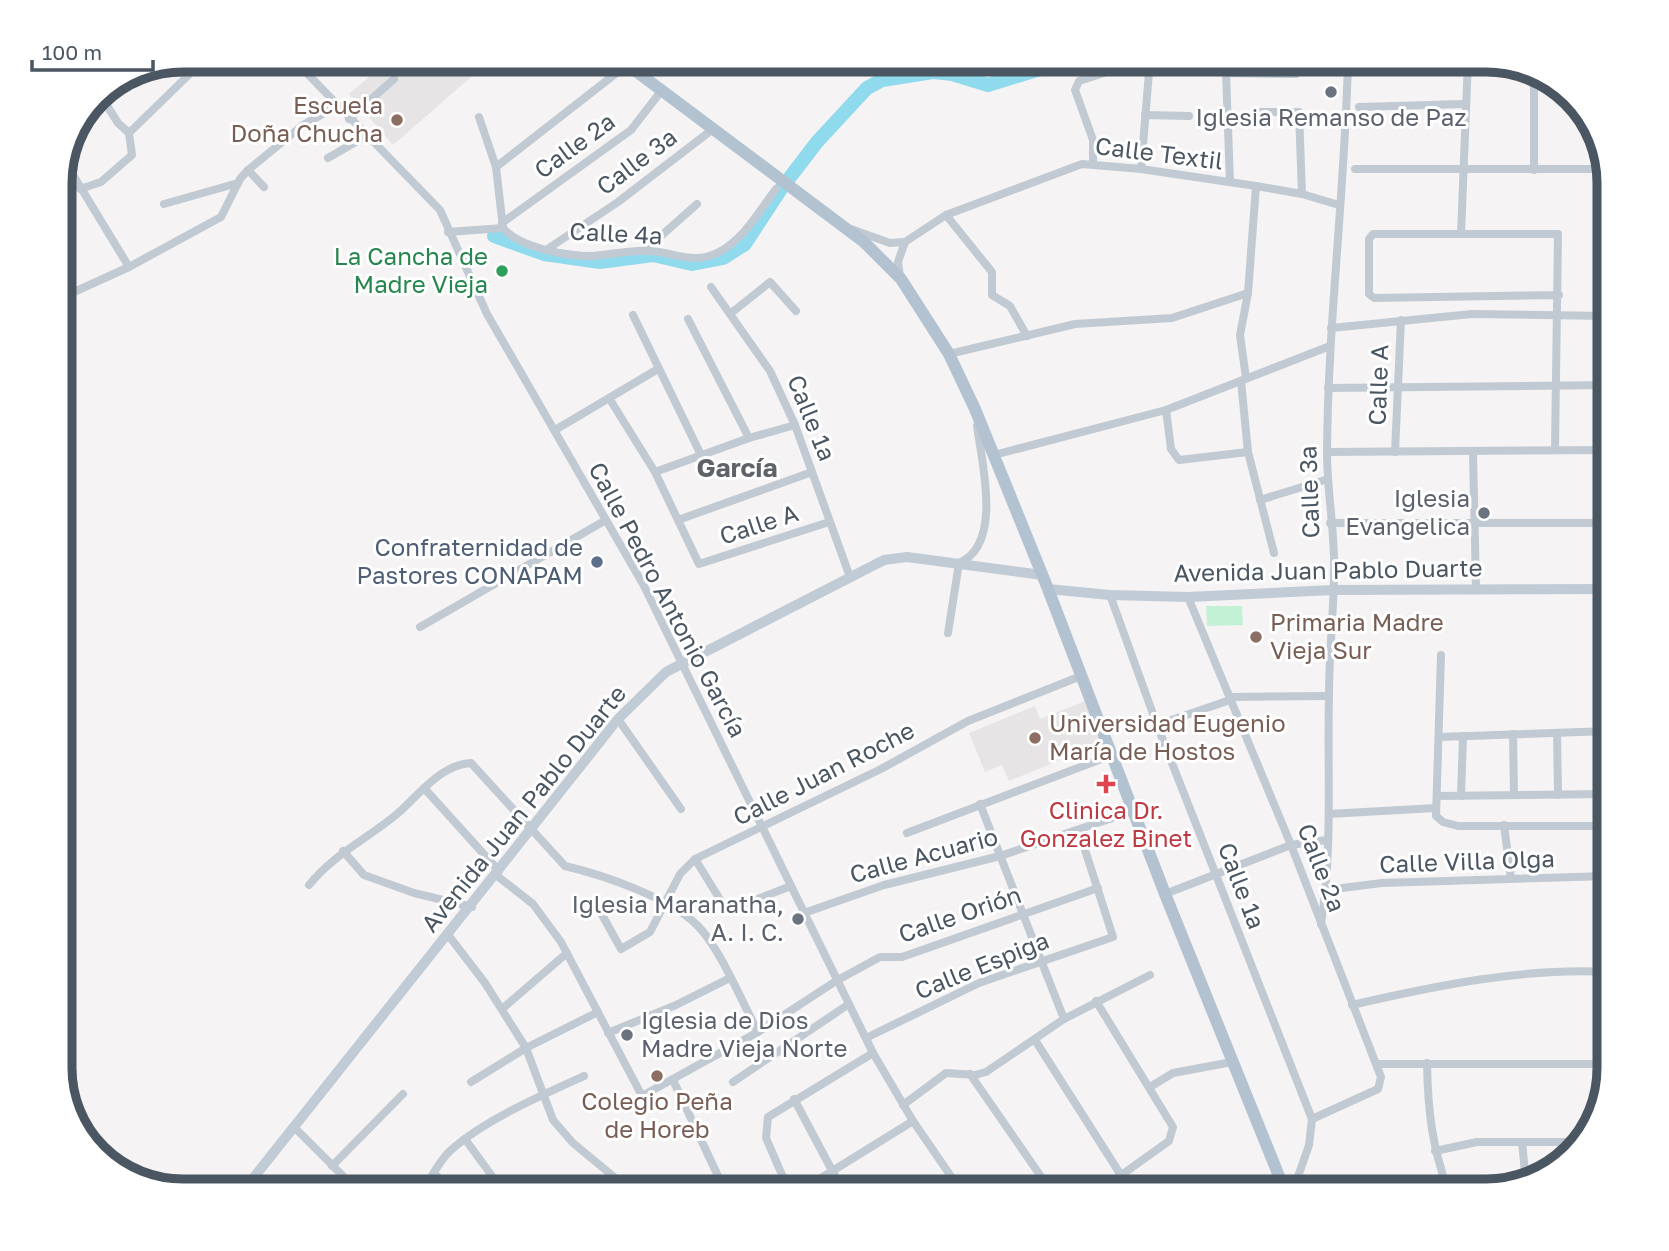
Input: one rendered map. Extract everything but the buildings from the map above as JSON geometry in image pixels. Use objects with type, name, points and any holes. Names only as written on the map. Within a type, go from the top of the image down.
[{"type":"main road","points":[[638,72],[713,128],[780,186],[797,194],[844,227],[901,279],[949,354],[975,409],[1048,589],[1280,1179]]},
{"type":"main road","name":"Avenida Juan Pablo Duarte","points":[[254,1179],[449,936],[618,719],[666,672],[884,560],[907,557],[1042,575]]},
{"type":"main road","name":"Avenida Juan Pablo Duarte","points":[[1048,589],[1110,595],[1188,597],[1333,590],[1597,589]]},
{"type":"street","points":[[129,133],[192,72]]},
{"type":"street","name":"Calle Pedro Antonio García","points":[[305,72],[440,210],[488,314],[606,520],[683,663],[873,1053],[913,1121],[952,1179]]},
{"type":"street","points":[[496,167],[613,72]]},
{"type":"street","points":[[1093,163],[1093,140],[1076,97],[1075,85],[1110,72]]},
{"type":"street","points":[[1141,169],[1148,72]]},
{"type":"street","points":[[1223,72],[1296,74]]},
{"type":"street","name":"Calle 3ª","points":[[1321,924],[1326,890],[1329,814],[1329,696],[1333,590],[1327,452],[1328,388],[1339,205],[1345,161],[1348,72]]},
{"type":"street","points":[[1461,234],[1467,72]]},
{"type":"street","points":[[1226,73],[1230,182]]},
{"type":"street","points":[[349,119],[394,79]]},
{"type":"street","points":[[1534,83],[1534,170]]},
{"type":"street","name":"Calle 2ª","points":[[502,225],[631,130],[662,90]]},
{"type":"street","points":[[80,189],[101,182],[128,161],[132,149],[129,133],[118,123],[105,103]]},
{"type":"street","points":[[1359,107],[1464,104]]},
{"type":"street","points":[[72,292],[129,267],[221,217],[238,183],[248,170],[303,125],[337,106]]},
{"type":"street","points":[[1261,112],[1299,112],[1302,194]]},
{"type":"street","points":[[1146,115],[1189,116]]},
{"type":"street","points":[[448,232],[502,225],[496,167],[479,117]]},
{"type":"street","name":"Calle 3ª","points":[[549,248],[618,202],[713,128]]},
{"type":"street","points":[[328,158],[366,136]]},
{"type":"street","name":"Calle Textil","points":[[905,242],[946,215],[1082,164],[1093,163],[1256,186],[1302,194],[1339,205]]},
{"type":"street","points":[[1355,169],[1596,169]]},
{"type":"street","points":[[248,170],[264,187]]},
{"type":"street","points":[[72,175],[129,267]]},
{"type":"street","points":[[164,204],[238,183]]},
{"type":"street","name":"Calle 4ª","points":[[502,225],[516,240],[593,256],[644,251],[694,259],[720,252],[744,232],[780,186]]},
{"type":"street","points":[[1256,186],[1248,293],[1240,335],[1248,452],[1274,553]]},
{"type":"street","points":[[644,251],[697,204]]},
{"type":"street","points":[[946,215],[992,272],[992,295],[1010,306],[1027,335]]},
{"type":"street","points":[[844,227],[890,243],[905,242],[898,262],[901,279]]},
{"type":"street","points":[[1555,450],[1559,313],[1559,295],[1558,234],[1373,234],[1369,239],[1370,295],[1559,295]]},
{"type":"street","points":[[730,314],[770,282],[796,311]]},
{"type":"street","name":"Calle 1ª","points":[[711,287],[770,371],[795,425],[850,577]]},
{"type":"street","points":[[949,354],[1074,324],[1172,318],[1248,293]]},
{"type":"street","points":[[1331,328],[1472,314],[1597,315]]},
{"type":"street","points":[[632,315],[701,455]]},
{"type":"street","points":[[688,319],[749,438]]},
{"type":"street","name":"Calle A","points":[[1395,452],[1401,320]]},
{"type":"street","points":[[994,456],[1166,410],[1330,346]]},
{"type":"street","points":[[555,430],[658,369]]},
{"type":"street","points":[[1328,388],[1597,385]]},
{"type":"street","points":[[609,398],[656,472],[678,520],[812,472]]},
{"type":"street","points":[[948,633],[959,563],[979,549],[986,527],[975,409]]},
{"type":"street","points":[[1166,410],[1171,449],[1179,460],[1248,452]]},
{"type":"street","points":[[656,472],[749,438],[795,425]]},
{"type":"street","points":[[1327,452],[1597,450]]},
{"type":"street","points":[[1473,452],[1476,588]]},
{"type":"street","points":[[1260,500],[1328,479]]},
{"type":"street","points":[[420,627],[606,520]]},
{"type":"street","name":"Calle A","points":[[678,520],[701,564],[829,522]]},
{"type":"street","points":[[1330,523],[1597,523]]},
{"type":"street","name":"Calle 1ª","points":[[1110,595],[1157,725],[1312,1119]]},
{"type":"street","name":"Calle 2ª","points":[[1188,597],[1291,845],[1377,1064]]},
{"type":"street","points":[[1441,655],[1436,816],[1449,825],[1597,825]]},
{"type":"street","name":"Calle Juan Roche","points":[[596,904],[621,949],[650,932],[680,874],[695,859],[881,769],[968,722],[1081,676]]},
{"type":"street","points":[[1157,725],[1230,699],[1329,696]]},
{"type":"street","points":[[618,719],[681,809]]},
{"type":"street","points":[[1438,737],[1597,731]]},
{"type":"street","points":[[1557,733],[1558,795]]},
{"type":"street","points":[[1513,734],[1514,795]]},
{"type":"street","points":[[1461,796],[1462,736]]},
{"type":"street","points":[[907,833],[1112,755]]},
{"type":"street","points":[[309,885],[343,851],[394,816],[424,788],[464,764],[474,765],[530,831],[565,866],[584,869],[665,904],[696,923],[730,978],[758,1032]]},
{"type":"street","points":[[424,788],[497,873],[533,904],[567,953],[608,1033],[676,1005],[730,978]]},
{"type":"street","points":[[1437,796],[1597,794]]},
{"type":"street","points":[[980,804],[1064,1019]]},
{"type":"street","points":[[1329,814],[1435,808]]},
{"type":"street","name":"Calle Acuario","points":[[804,913],[884,885],[1000,856],[1133,811]]},
{"type":"street","points":[[1504,825],[1511,878]]},
{"type":"street","points":[[1079,831],[1098,888]]},
{"type":"street","points":[[1166,894],[1291,845],[1327,840]]},
{"type":"street","points":[[343,851],[364,875],[414,893],[471,907]]},
{"type":"street","points":[[695,859],[723,906],[729,910],[791,886]]},
{"type":"street","name":"Calle Villa Olga","points":[[1326,890],[1382,883],[1597,876]]},
{"type":"street","name":"Calle Orión","points":[[608,1033],[642,1096],[758,1032],[836,981],[883,956],[901,957],[1098,888]]},
{"type":"street","name":"Calle Espiga","points":[[866,1038],[979,983],[1113,934],[1098,888]]},
{"type":"street","points":[[449,936],[502,1009],[526,1048],[553,1120],[577,1152],[613,1179]]},
{"type":"street","points":[[502,1009],[567,953]]},
{"type":"street","points":[[1352,1005],[1436,986],[1580,970],[1597,971]]},
{"type":"street","points":[[903,1105],[946,1073],[986,1072],[1064,1019],[1150,975]]},
{"type":"street","points":[[1096,1001],[1173,1127],[1172,1135],[1162,1147],[1117,1179]]},
{"type":"street","points":[[733,1082],[849,1004]]},
{"type":"street","points":[[471,1082],[526,1048],[598,1012]]},
{"type":"street","points":[[1035,1040],[1123,1179]]},
{"type":"street","points":[[783,1179],[769,1146],[765,1126],[768,1117],[873,1053]]},
{"type":"street","points":[[1150,1087],[1173,1073],[1232,1062]]},
{"type":"street","points":[[1427,1063],[1428,1118],[1444,1179]]},
{"type":"street","points":[[1297,1179],[1309,1145],[1312,1119],[1378,1089],[1381,1077],[1377,1064],[1597,1064]]},
{"type":"street","points":[[970,1074],[1042,1179]]},
{"type":"street","points":[[431,1179],[448,1152],[465,1139],[545,1093],[584,1076]]},
{"type":"street","points":[[673,1080],[719,1179]]},
{"type":"street","points":[[332,1166],[403,1094]]},
{"type":"street","points":[[794,1100],[835,1179]]},
{"type":"street","points":[[822,1179],[913,1121]]},
{"type":"street","points":[[295,1128],[345,1179]]},
{"type":"street","points":[[465,1139],[494,1179]]},
{"type":"street","points":[[1435,1151],[1476,1142],[1569,1142]]},
{"type":"street","points":[[1522,1142],[1525,1172]]},
{"type":"street","points":[[434,1174],[440,1179]]},
{"type":"shaded area","name":"Escuela Doña Chucha","points":[[375,72],[467,72],[471,77],[393,145],[349,94]]},
{"type":"shaded area","name":"Universidad Eugenio María de Hostos","points":[[1085,701],[1102,743],[1009,781],[1002,765],[985,772],[969,733],[1035,706],[1040,719]]},
{"type":"green space","points":[[1206,606],[1242,606],[1243,625],[1207,626]]},
{"type":"waterway","points":[[494,236],[544,254],[600,262],[653,255],[692,264],[723,258],[745,244],[781,189],[817,142],[867,88],[882,80],[933,72]]},
{"type":"waterway","points":[[933,72],[952,74],[988,85],[1030,72]]},
{"type":"place","name":"Iglesia Remanso de Paz","points":[[1331,92]]},
{"type":"place","name":"Escuela Doña Chucha","points":[[397,120]]},
{"type":"place","name":"La Cancha de Madre Vieja","points":[[502,271]]},
{"type":"place","name":"Iglesia Evangelica","points":[[1484,513]]},
{"type":"place","name":"Confraternidad de Pastores CONAPAM","points":[[597,562]]},
{"type":"place","name":"Primaria Madre Vieja Sur","points":[[1256,637]]},
{"type":"place","name":"Universidad Eugenio María de Hostos","points":[[1035,738]]},
{"type":"place","name":"Clinica Dr. Gonzalez Binet","points":[[1106,784]]},
{"type":"place","name":"Iglesia Maranatha, A. I. C.","points":[[798,919]]},
{"type":"place","name":"Iglesia de Dios Madre Vieja Norte","points":[[627,1035]]},
{"type":"place","name":"Colegio Peña de Horeb","points":[[657,1076]]},
{"type":"district","name":"García","points":[[737,468]]}]
